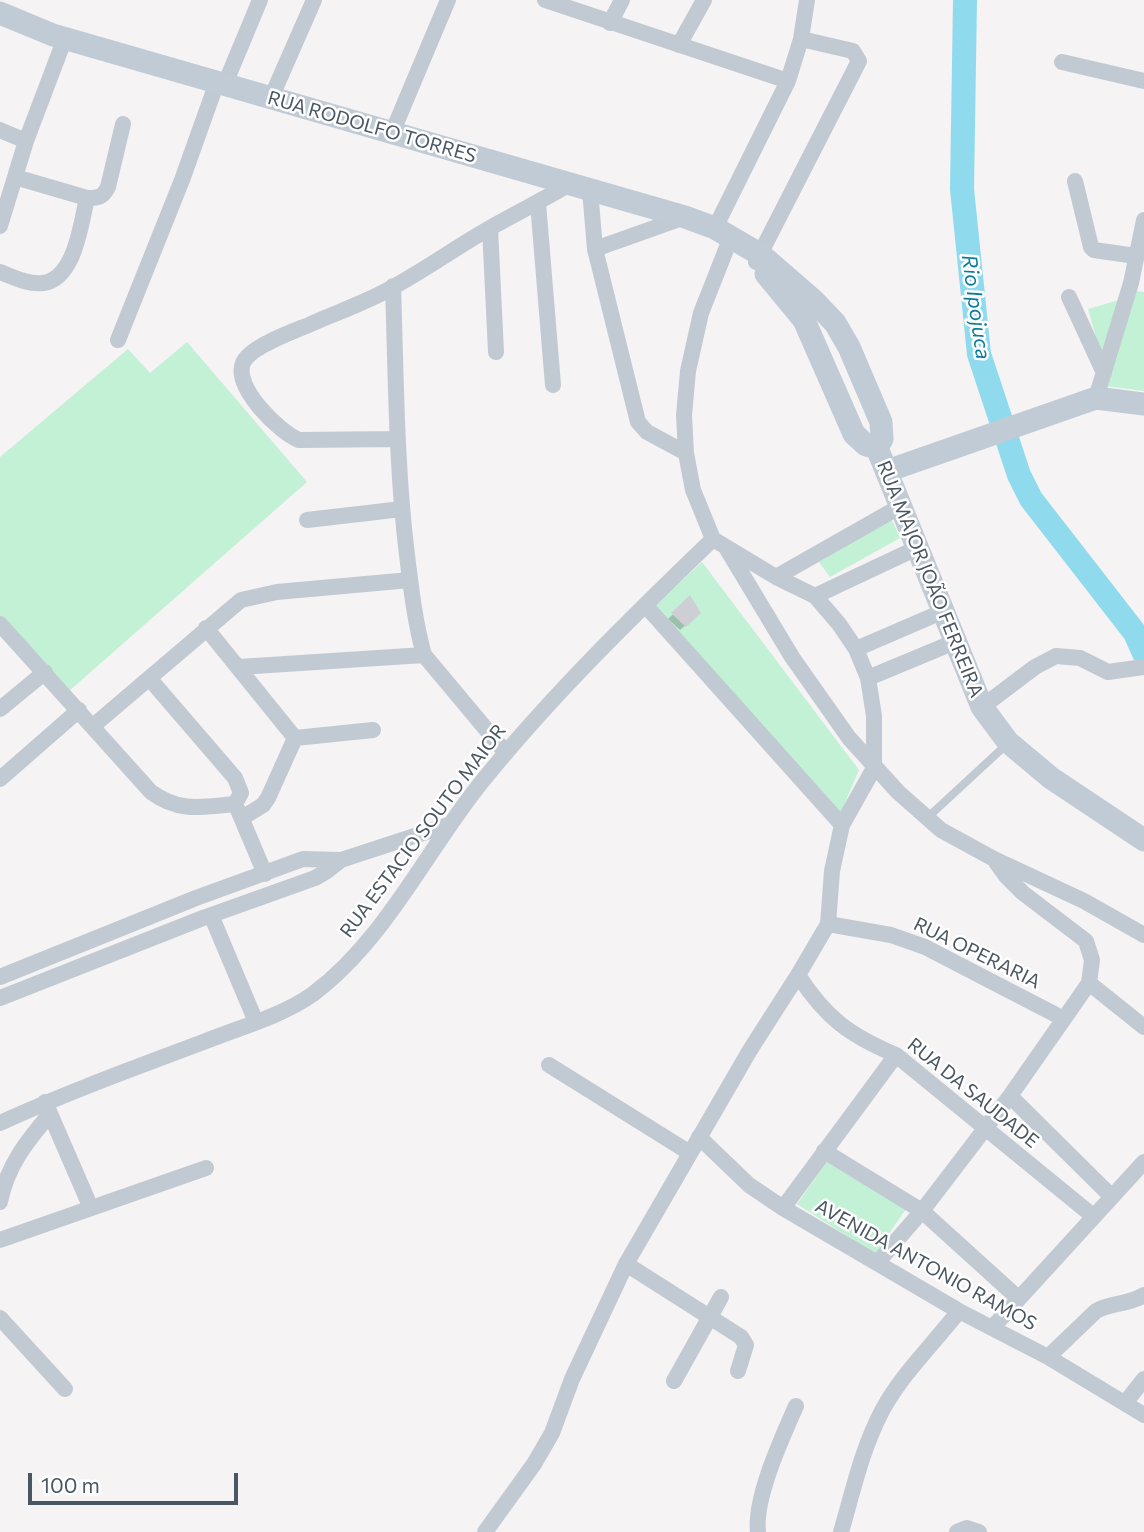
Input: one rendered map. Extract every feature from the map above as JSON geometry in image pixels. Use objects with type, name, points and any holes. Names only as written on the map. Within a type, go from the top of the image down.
[{"type":"main road","name":"RUA RODOLFO TORRES","points":[[0,13],[65,38],[685,217],[741,245]]},
{"type":"main road","name":"RUA MAJOR JOÃO FERREIRA","points":[[741,245],[813,300],[835,323],[859,370],[883,428],[882,439],[877,448]]},
{"type":"main road","name":"RUA MAJOR JOÃO FERREIRA","points":[[741,245],[804,320],[854,434],[866,445],[877,448]]},
{"type":"main road","points":[[832,385],[859,370]]},
{"type":"main road","points":[[887,471],[1096,398],[1144,404]]},
{"type":"main road","name":"RUA MAJOR JOÃO FERREIRA","points":[[877,448],[982,707],[1008,743],[1051,778],[1144,841]]},
{"type":"street","points":[[118,340],[221,83],[260,0]]},
{"type":"street","points":[[271,98],[314,0]]},
{"type":"street","points":[[392,133],[448,0]]},
{"type":"street","points":[[545,0],[788,81]]},
{"type":"street","points":[[610,23],[622,0]]},
{"type":"street","points":[[679,45],[704,0]]},
{"type":"street","points":[[807,0],[801,39],[741,245],[701,313],[688,371],[684,415],[686,453],[693,490],[720,543],[792,656],[849,738],[874,768],[942,830],[994,859],[1084,901],[1144,935]]},
{"type":"street","points":[[0,226],[26,141],[65,38]]},
{"type":"street","points":[[741,245],[773,228],[859,61],[857,55],[841,47],[801,39]]},
{"type":"street","points":[[1062,62],[1144,81]]},
{"type":"street","points":[[15,177],[88,198],[99,198],[104,194],[123,124]]},
{"type":"street","points":[[0,130],[26,141]]},
{"type":"street","points":[[1075,181],[1091,247],[1094,250],[1136,256]]},
{"type":"street","points":[[398,439],[299,440],[284,433],[248,390],[241,373],[243,362],[249,354],[275,339],[379,295],[491,228],[538,203],[580,187],[638,422],[647,432],[686,453]]},
{"type":"street","points":[[0,272],[30,282],[55,280],[69,263],[88,198]]},
{"type":"street","points":[[538,203],[553,386]]},
{"type":"street","points":[[595,249],[685,217]]},
{"type":"street","points":[[1096,398],[1137,284],[1136,256],[1144,220]]},
{"type":"street","points":[[491,228],[496,352]]},
{"type":"street","points":[[393,286],[401,509],[410,580],[424,655],[506,753]]},
{"type":"street","points":[[1069,297],[1104,373]]},
{"type":"street","points":[[776,577],[901,506]]},
{"type":"street","points":[[307,520],[401,509]]},
{"type":"street","points":[[485,1532],[534,1464],[552,1433],[572,1379],[626,1264],[750,1051],[828,924],[832,871],[842,825],[874,768],[874,716],[867,678],[856,649],[839,624],[816,596],[776,577],[720,543]]},
{"type":"street","name":"RUA ESTACIO SOUTO MAIOR","points":[[0,1123],[48,1108],[310,996],[336,974],[388,916],[451,824],[506,753],[610,639],[645,605],[720,543]]},
{"type":"street","points":[[816,596],[917,548]]},
{"type":"street","points":[[93,726],[241,600],[260,594],[410,580]]},
{"type":"street","points":[[645,605],[842,825]]},
{"type":"street","points":[[856,649],[944,611]]},
{"type":"street","points":[[0,624],[151,792],[172,805],[238,811],[262,805],[268,798],[295,738]]},
{"type":"street","points":[[206,628],[295,738]]},
{"type":"street","points":[[867,678],[957,641]]},
{"type":"street","points":[[239,667],[424,655]]},
{"type":"street","points":[[982,707],[1035,667],[1056,656],[1080,658],[1108,672],[1144,667]]},
{"type":"street","points":[[0,709],[45,673]]},
{"type":"street","points":[[149,678],[235,778],[241,793],[238,811],[265,874]]},
{"type":"street","points":[[0,779],[79,710]]},
{"type":"street","points":[[295,738],[373,730]]},
{"type":"street","points":[[0,977],[196,898],[303,859],[341,860],[451,824]]},
{"type":"street","points":[[877,1263],[922,1211],[1010,1096],[1089,983],[1093,960],[1086,941],[1023,893],[994,859]]},
{"type":"street","points":[[0,998],[207,916],[315,878],[341,860]]},
{"type":"street","points":[[196,898],[256,1021]]},
{"type":"street","name":"RUA OPERARIA","points":[[828,924],[891,935],[925,947],[1064,1019]]},
{"type":"street","points":[[88,941],[95,959]]},
{"type":"street","name":"RUA DA SAUDADE","points":[[798,975],[828,1015],[867,1043],[896,1055],[1093,1216]]},
{"type":"street","points":[[1089,983],[1144,1027]]},
{"type":"street","points":[[783,1208],[896,1055]]},
{"type":"street","points":[[549,1065],[690,1153]]},
{"type":"street","name":"RUA DA SAUDADE","points":[[1010,1096],[1111,1195]]},
{"type":"street","points":[[1,1188],[18,1154],[48,1108]]},
{"type":"street","points":[[48,1108],[91,1208]]},
{"type":"street","name":"AVENIDA ANTONIO RAMOS","points":[[699,1137],[749,1185],[783,1208],[959,1311],[1048,1357],[1144,1415]]},
{"type":"street","points":[[824,1151],[922,1211],[1018,1298]]},
{"type":"street","points":[[993,1327],[1144,1161]]},
{"type":"street","points":[[0,1240],[206,1168]]},
{"type":"street","points":[[626,1264],[710,1316],[745,1342],[746,1350],[737,1371]]},
{"type":"street","points":[[1048,1357],[1096,1311],[1104,1306],[1129,1302],[1144,1295]]},
{"type":"street","points":[[674,1381],[721,1297]]},
{"type":"street","points":[[841,1532],[862,1456],[883,1410],[897,1387],[959,1311]]},
{"type":"street","points":[[0,1318],[65,1389]]},
{"type":"street","points":[[1125,1403],[1144,1379]]},
{"type":"street","points":[[758,1532],[771,1466],[796,1406]]},
{"type":"street","points":[[957,1532],[967,1528],[979,1532]]},
{"type":"lane","points":[[928,818],[1008,743]]},
{"type":"green space","points":[[1135,291],[1144,292],[1144,391],[1106,386]]},
{"type":"green space","points":[[1119,300],[1103,362],[1088,309]]},
{"type":"green space","points":[[187,342],[307,482],[69,691],[0,618],[0,457],[128,349],[150,373]]},
{"type":"green space","points":[[891,518],[900,538],[830,577],[819,562]]},
{"type":"green space","points":[[702,562],[859,770],[841,812],[654,606]]},
{"type":"green space","points":[[827,1162],[906,1209],[875,1254],[797,1204]]},
{"type":"building","points":[[690,595],[701,613],[686,627],[671,613]]},
{"type":"waterway","name":"Rio Ipojuca","points":[[965,0],[962,189],[979,354],[1019,475],[1031,499],[1135,633],[1144,653]]}]
